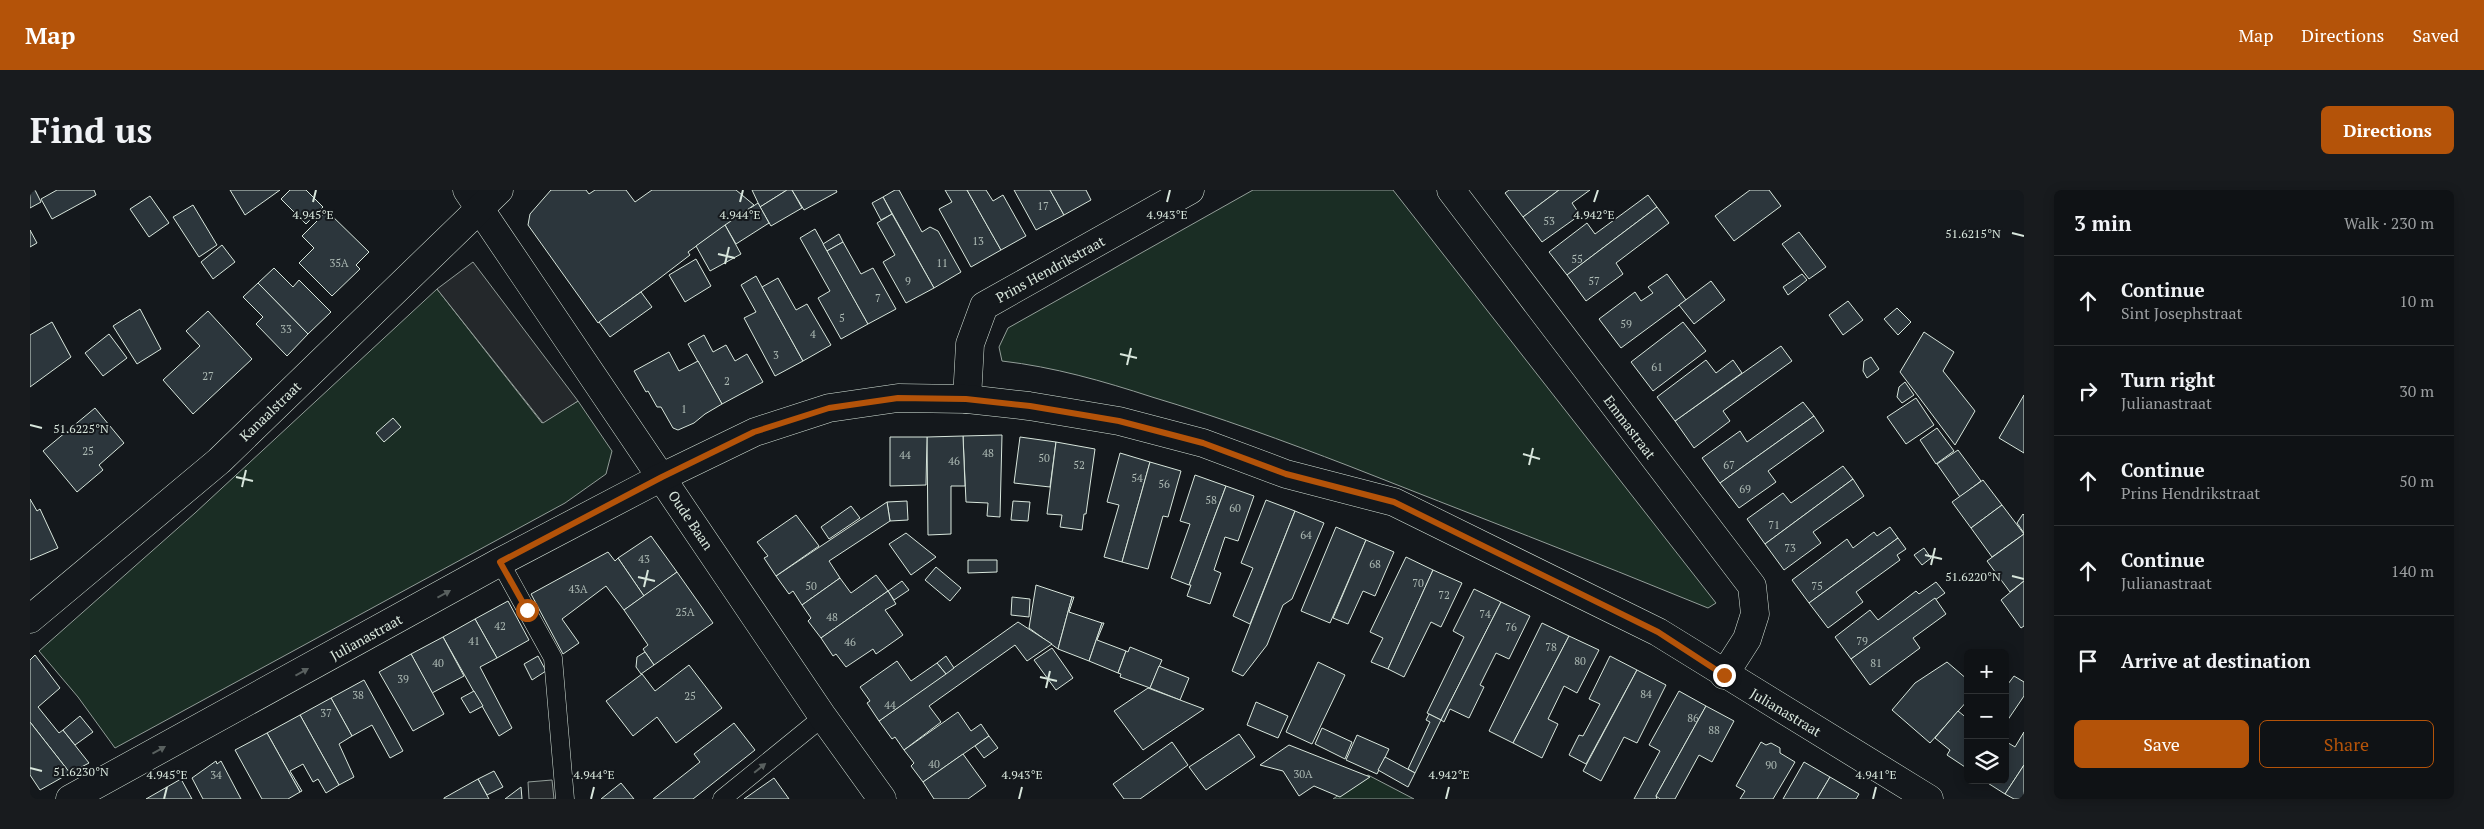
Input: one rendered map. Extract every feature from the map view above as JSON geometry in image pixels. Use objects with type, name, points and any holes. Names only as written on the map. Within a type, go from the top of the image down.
[{"type":"street","name":"Prins Hendrikstraat","points":[[966,399],[970,344],[984,306],[1190,190]]},
{"type":"street","name":"Emmastraat","points":[[1451,190],[1752,586],[1755,614],[1747,638],[1724,675]]},
{"type":"street","name":"Oude Baan","points":[[482,196],[662,477],[823,717],[882,799]]},
{"type":"street","name":"Kanaalstraat","points":[[30,619],[219,461],[482,196]]},
{"type":"street","points":[[662,477],[754,432],[829,408],[898,398],[966,399]]},
{"type":"street","name":"Julianastraat","points":[[966,399],[1030,406],[1119,421],[1203,443],[1286,474],[1394,502],[1658,632],[1724,675],[1929,799]]},
{"type":"street","name":"Julianastraat","points":[[70,799],[500,562],[662,477]]},
{"type":"lane","points":[[500,562],[553,658],[565,799]]},
{"type":"lane","points":[[722,799],[823,717]]},
{"type":"green space","points":[[1253,190],[1393,190],[1716,603],[1708,608],[1349,466],[1227,421],[1097,380],[1040,367],[1002,361],[999,347],[1008,328]]},
{"type":"green space","points":[[437,289],[542,423],[578,401],[612,451],[606,474],[565,503],[115,748],[78,697],[39,651],[195,513]]},
{"type":"green space","points":[[1368,775],[1414,799],[1333,799]]},
{"type":"shaded area","points":[[473,262],[578,401],[543,423],[437,289]]},
{"type":"shaded area","points":[[552,780],[554,799],[529,799],[528,782]]},
{"type":"building","points":[[30,190],[35,190],[41,202],[30,208]]},
{"type":"building","points":[[57,190],[94,190],[96,195],[52,219],[41,199]]},
{"type":"building","points":[[230,190],[280,190],[245,215]]},
{"type":"building","points":[[290,190],[306,190],[323,207],[306,224],[281,199]]},
{"type":"building","points":[[551,190],[586,190],[589,194],[595,190],[626,190],[635,202],[652,190],[736,190],[754,205],[688,252],[690,255],[598,323],[528,225],[530,214]]},
{"type":"building","points":[[752,190],[787,190],[760,207]]},
{"type":"building","points":[[787,190],[792,190],[802,208],[771,226],[760,207]]},
{"type":"building","points":[[792,190],[836,190],[837,192],[804,210]]},
{"type":"building","points":[[895,190],[899,190],[922,232],[930,227],[938,231],[961,272],[934,288],[883,197]]},
{"type":"building","points":[[945,190],[967,190],[1001,250],[971,267],[939,209],[952,202]]},
{"type":"building","points":[[967,190],[986,190],[993,201],[1003,195],[1026,236],[1001,250]]},
{"type":"building","points":[[1014,190],[1050,190],[1064,215],[1036,230]]},
{"type":"building","points":[[1050,190],[1086,190],[1091,200],[1064,215]]},
{"type":"building","points":[[1509,190],[1559,190],[1523,217],[1505,193]]},
{"type":"building","points":[[1559,190],[1590,190],[1572,203],[1580,215],[1542,242],[1523,217]]},
{"type":"building","points":[[1750,190],[1769,190],[1781,206],[1734,241],[1715,216]]},
{"type":"building","points":[[1648,195],[1657,207],[1567,275],[1549,252],[1587,223],[1595,234]]},
{"type":"building","points":[[150,196],[169,223],[149,237],[130,209]]},
{"type":"building","points":[[883,197],[892,214],[881,220],[872,203]]},
{"type":"building","points":[[758,203],[769,223],[736,244],[725,225]]},
{"type":"building","points":[[193,205],[217,245],[199,257],[173,217]]},
{"type":"building","points":[[1657,207],[1669,223],[1616,263],[1623,274],[1586,301],[1567,275]]},
{"type":"building","points":[[327,211],[369,252],[356,265],[360,269],[332,296],[299,263],[314,248],[302,236]]},
{"type":"building","points":[[892,214],[934,288],[906,303],[883,262],[895,255],[877,223]]},
{"type":"building","points":[[725,225],[741,254],[710,271],[696,246]]},
{"type":"building","points":[[815,229],[868,324],[841,339],[818,298],[830,291],[800,238]]},
{"type":"building","points":[[30,230],[37,243],[30,247]]},
{"type":"building","points":[[1799,232],[1826,267],[1809,279],[1782,244]]},
{"type":"building","points":[[839,234],[843,242],[827,251],[823,244]]},
{"type":"building","points":[[843,242],[861,274],[873,268],[896,309],[868,324],[827,251]]},
{"type":"building","points":[[222,245],[235,262],[213,279],[201,262]]},
{"type":"building","points":[[696,259],[711,286],[685,302],[669,275]]},
{"type":"building","points":[[274,268],[293,287],[299,280],[331,312],[308,334],[258,283]]},
{"type":"building","points":[[1667,274],[1686,300],[1621,348],[1599,319],[1635,292],[1641,301],[1653,293],[1648,287]]},
{"type":"building","points":[[1802,274],[1807,280],[1788,295],[1783,287]]},
{"type":"building","points":[[756,276],[803,361],[775,376],[744,318],[756,312],[741,285]]},
{"type":"building","points":[[778,278],[796,310],[807,304],[831,345],[803,361],[762,287]]},
{"type":"building","points":[[1711,281],[1725,300],[1694,324],[1679,305]]},
{"type":"building","points":[[258,283],[308,334],[287,356],[256,324],[263,317],[243,297]]},
{"type":"building","points":[[641,292],[652,307],[610,337],[599,322]]},
{"type":"building","points":[[1848,301],[1863,320],[1843,335],[1829,315]]},
{"type":"building","points":[[1897,308],[1911,322],[1898,335],[1884,319]]},
{"type":"building","points":[[140,309],[161,349],[137,364],[113,326]]},
{"type":"building","points":[[208,311],[252,359],[193,414],[163,380],[200,346],[186,331]]},
{"type":"building","points":[[52,322],[71,357],[30,387],[30,335]]},
{"type":"building","points":[[1683,322],[1706,351],[1653,391],[1631,362]]},
{"type":"building","points":[[1924,332],[1954,352],[1943,371],[1975,411],[1955,445],[1900,372]]},
{"type":"building","points":[[109,334],[127,358],[103,376],[85,353]]},
{"type":"building","points":[[704,335],[713,352],[726,345],[735,361],[747,354],[763,382],[722,404],[688,344]]},
{"type":"building","points":[[1781,346],[1792,361],[1723,411],[1730,421],[1694,448],[1675,421]]},
{"type":"building","points":[[669,352],[679,371],[698,361],[722,404],[694,423],[678,430],[673,428],[661,407],[657,407],[634,371]]},
{"type":"building","points":[[1871,357],[1879,369],[1867,378],[1863,371],[1864,361]]},
{"type":"building","points":[[1706,360],[1716,373],[1733,360],[1742,373],[1675,421],[1657,397]]},
{"type":"building","points":[[1905,382],[1914,395],[1902,403],[1897,397],[1899,387]]},
{"type":"building","points":[[2024,395],[2024,453],[1999,438]]},
{"type":"building","points":[[1916,398],[1934,425],[1906,444],[1887,417]]},
{"type":"building","points":[[1803,402],[1814,416],[1720,483],[1702,458],[1740,431],[1747,442]]},
{"type":"building","points":[[95,408],[124,443],[99,465],[103,470],[77,492],[43,451]]},
{"type":"building","points":[[1814,416],[1824,431],[1768,471],[1776,482],[1739,508],[1720,483]]},
{"type":"building","points":[[393,418],[401,427],[384,442],[376,433]]},
{"type":"building","points":[[1937,428],[1954,451],[1936,464],[1920,440]]},
{"type":"building","points":[[1002,435],[1000,517],[987,516],[988,503],[966,502],[963,436]]},
{"type":"building","points":[[963,436],[965,486],[951,486],[951,534],[928,535],[927,437]]},
{"type":"building","points":[[890,437],[927,437],[926,485],[890,486]]},
{"type":"building","points":[[1020,437],[1056,442],[1050,487],[1014,483]]},
{"type":"building","points":[[1056,442],[1095,449],[1082,530],[1060,527],[1062,515],[1047,514]]},
{"type":"building","points":[[1958,450],[1981,481],[1960,497],[1937,464]]},
{"type":"building","points":[[1120,453],[1150,462],[1122,562],[1104,557],[1119,505],[1107,502]]},
{"type":"building","points":[[1150,462],[1181,471],[1168,517],[1163,516],[1148,569],[1122,562]]},
{"type":"building","points":[[1843,466],[1853,479],[1765,544],[1747,519],[1783,493],[1791,503]]},
{"type":"building","points":[[1195,475],[1226,486],[1189,585],[1171,578],[1190,524],[1180,521]]},
{"type":"building","points":[[1853,479],[1864,496],[1813,532],[1821,543],[1784,570],[1765,544]]},
{"type":"building","points":[[1983,480],[2002,505],[1971,528],[1952,502]]},
{"type":"building","points":[[1226,486],[1254,496],[1238,541],[1225,537],[1214,570],[1221,573],[1210,604],[1187,596],[1191,585],[1189,585]]},
{"type":"building","points":[[30,499],[37,511],[40,509],[58,548],[30,560]]},
{"type":"building","points":[[1266,500],[1295,511],[1250,624],[1233,616],[1253,568],[1241,563]]},
{"type":"building","points":[[907,501],[908,520],[890,521],[887,502]]},
{"type":"building","points":[[1013,501],[1030,502],[1028,521],[1011,520]]},
{"type":"building","points":[[887,502],[890,521],[829,561],[840,578],[802,605],[793,591],[789,594],[776,576]]},
{"type":"building","points":[[2002,505],[2024,534],[1992,557],[1971,528]]},
{"type":"building","points":[[851,506],[860,518],[829,539],[821,527]]},
{"type":"building","points":[[1295,511],[1324,523],[1292,599],[1283,605],[1267,645],[1243,676],[1232,671]]},
{"type":"building","points":[[796,515],[819,546],[776,576],[764,558],[768,556],[757,542]]},
{"type":"building","points":[[2024,515],[2024,533],[2017,523]]},
{"type":"building","points":[[1336,527],[1366,540],[1330,623],[1301,611]]},
{"type":"building","points":[[1890,527],[1898,538],[1809,603],[1792,580],[1847,539],[1853,548],[1874,532],[1877,536]]},
{"type":"building","points":[[906,533],[936,557],[911,575],[889,544]]},
{"type":"building","points":[[2024,534],[2024,581],[2010,592],[1987,561]]},
{"type":"building","points":[[651,536],[677,572],[644,596],[618,558]]},
{"type":"building","points":[[1898,538],[1906,549],[1897,555],[1900,560],[1856,592],[1863,602],[1828,628],[1809,603]]},
{"type":"building","points":[[1366,540],[1394,552],[1375,596],[1363,591],[1348,624],[1333,618]]},
{"type":"building","points":[[1924,548],[1931,558],[1922,565],[1914,555]]},
{"type":"building","points":[[608,552],[615,561],[618,558],[644,596],[624,610],[606,586],[562,619],[579,643],[563,654],[531,594]]},
{"type":"building","points":[[1406,557],[1433,570],[1388,669],[1371,662],[1383,638],[1370,632]]},
{"type":"building","points":[[968,560],[997,560],[997,572],[968,573]]},
{"type":"building","points":[[936,567],[961,588],[950,601],[925,580]]},
{"type":"building","points":[[1433,570],[1462,583],[1441,627],[1431,622],[1404,677],[1388,669]]},
{"type":"building","points":[[677,572],[713,623],[654,665],[643,649],[648,645],[624,610]]},
{"type":"building","points":[[876,575],[888,591],[821,638],[808,621],[811,618],[802,605],[840,578],[851,593]]},
{"type":"building","points":[[902,581],[909,590],[894,600],[888,591]]},
{"type":"building","points":[[2024,581],[2024,626],[2021,628],[2001,600]]},
{"type":"building","points":[[1936,582],[1945,593],[1851,659],[1835,637],[1870,610],[1878,620],[1916,591],[1919,594]]},
{"type":"building","points":[[1036,585],[1072,597],[1058,649],[1029,628]]},
{"type":"building","points":[[1474,589],[1501,602],[1441,720],[1427,713],[1464,637],[1453,631]]},
{"type":"building","points":[[888,591],[896,604],[885,610],[903,635],[876,654],[873,649],[846,667],[836,654],[833,656],[821,638]]},
{"type":"building","points":[[1012,597],[1030,599],[1029,617],[1011,615]]},
{"type":"building","points":[[1072,597],[1074,597],[1069,612],[1102,623],[1089,661],[1058,649]]},
{"type":"building","points":[[1935,598],[1946,614],[1913,638],[1920,648],[1870,685],[1851,659]]},
{"type":"building","points":[[508,601],[529,640],[497,658],[475,619]]},
{"type":"building","points":[[1501,602],[1530,616],[1509,659],[1496,653],[1480,685],[1484,687],[1469,718],[1450,709],[1444,722],[1441,720]]},
{"type":"building","points":[[475,619],[497,658],[480,667],[512,728],[499,736],[443,637]]},
{"type":"building","points":[[1018,622],[1052,644],[1027,661],[1015,645],[929,706],[941,722],[904,750],[895,737],[892,739],[879,721]]},
{"type":"building","points":[[1102,623],[1104,623],[1097,640],[1126,651],[1118,673],[1089,661]]},
{"type":"building","points":[[1542,623],[1569,636],[1513,743],[1489,731]]},
{"type":"building","points":[[1569,636],[1599,650],[1577,693],[1564,686],[1548,719],[1558,724],[1542,758],[1513,743]]},
{"type":"building","points":[[443,637],[464,676],[432,693],[411,654]]},
{"type":"building","points":[[1130,647],[1162,660],[1150,688],[1120,677],[1121,674],[1118,673],[1126,651],[1128,652]]},
{"type":"building","points":[[1052,648],[1073,678],[1056,690],[1034,660]]},
{"type":"building","points":[[645,652],[654,665],[641,674],[636,667],[637,657]]},
{"type":"building","points":[[411,654],[444,714],[413,731],[379,672]]},
{"type":"building","points":[[35,655],[60,688],[38,707],[59,733],[63,730],[89,763],[70,773],[30,722],[30,660]]},
{"type":"building","points":[[538,656],[546,671],[532,680],[524,664]]},
{"type":"building","points":[[946,656],[954,668],[946,674],[937,663]]},
{"type":"building","points":[[1610,656],[1637,670],[1586,764],[1569,755],[1579,735],[1583,736],[1600,704],[1589,699]]},
{"type":"building","points":[[897,661],[911,681],[937,663],[946,674],[879,721],[867,703],[870,701],[860,687]]},
{"type":"building","points":[[1318,662],[1345,675],[1312,744],[1286,732]]},
{"type":"building","points":[[1947,662],[1964,677],[1964,705],[1930,743],[1892,710],[1915,683]]},
{"type":"building","points":[[689,665],[722,708],[676,743],[657,717],[633,736],[606,701],[642,674],[655,691]]},
{"type":"building","points":[[1159,666],[1189,678],[1180,700],[1150,688]]},
{"type":"building","points":[[1637,670],[1666,685],[1637,743],[1624,737],[1601,781],[1583,771]]},
{"type":"building","points":[[2014,676],[2024,682],[2024,696],[2009,718],[2009,694],[2009,683]]},
{"type":"building","points":[[364,680],[403,751],[390,758],[372,725],[352,736],[331,698]]},
{"type":"building","points":[[1148,688],[1204,709],[1143,750],[1114,711]]},
{"type":"building","points":[[474,691],[483,706],[470,713],[461,698]]},
{"type":"building","points":[[1679,691],[1706,706],[1656,796],[1657,799],[1634,799],[1660,751],[1649,745]]},
{"type":"building","points":[[331,698],[352,736],[339,744],[354,777],[339,785],[300,715]]},
{"type":"building","points":[[1256,702],[1288,716],[1278,738],[1247,725]]},
{"type":"building","points":[[1706,706],[1734,721],[1712,762],[1699,755],[1675,799],[1660,799],[1656,796]]},
{"type":"building","points":[[1958,711],[1964,716],[1964,766],[1947,755],[1950,750],[1935,738]]},
{"type":"building","points":[[958,712],[971,731],[981,724],[989,736],[923,782],[911,766],[914,763],[904,750]]},
{"type":"building","points":[[1429,714],[1441,720],[1415,773],[1408,769],[1430,722],[1426,720]]},
{"type":"building","points":[[300,715],[339,785],[326,793],[318,779],[313,782],[303,764],[290,771],[302,791],[300,792],[267,733]]},
{"type":"building","points":[[80,716],[93,732],[75,745],[63,730]]},
{"type":"building","points":[[30,722],[70,773],[40,790],[30,775]]},
{"type":"building","points":[[734,723],[755,750],[693,799],[653,799],[700,762],[694,754]]},
{"type":"building","points":[[1322,728],[1352,742],[1345,759],[1315,744]]},
{"type":"building","points":[[2024,732],[2024,765],[2005,794],[1989,784],[2009,784],[2009,743],[2015,747]]},
{"type":"building","points":[[267,733],[300,792],[288,799],[262,799],[235,750]]},
{"type":"building","points":[[1239,734],[1255,757],[1206,790],[1189,767]]},
{"type":"building","points":[[1357,735],[1389,749],[1377,774],[1346,760]]},
{"type":"building","points":[[989,736],[998,748],[984,758],[975,746]]},
{"type":"building","points":[[1172,742],[1188,765],[1140,799],[1124,799],[1113,784]]},
{"type":"building","points":[[1761,742],[1766,745],[1771,743],[1780,748],[1780,753],[1795,762],[1773,799],[1740,799],[1745,791],[1736,786]]},
{"type":"building","points":[[1289,745],[1370,777],[1340,797],[1314,786],[1299,796],[1283,771],[1260,765]]},
{"type":"building","points":[[963,754],[986,786],[968,799],[934,799],[923,782]]},
{"type":"building","points":[[1385,757],[1415,773],[1408,787],[1378,770]]},
{"type":"building","points":[[216,761],[217,764],[221,761],[241,799],[203,799],[192,778]]},
{"type":"building","points":[[1804,762],[1830,777],[1817,799],[1783,799]]},
{"type":"building","points":[[2024,765],[2024,799],[2014,799],[2005,794]]},
{"type":"building","points":[[494,771],[503,787],[487,795],[478,779]]},
{"type":"building","points":[[1830,777],[1859,794],[1856,799],[1817,799]]},
{"type":"building","points":[[774,778],[789,799],[744,799]]},
{"type":"building","points":[[181,779],[192,799],[146,799]]},
{"type":"building","points":[[478,779],[489,799],[444,799],[444,798]]},
{"type":"building","points":[[621,783],[634,799],[601,799]]},
{"type":"building","points":[[521,787],[522,799],[505,799]]},
{"type":"route","points":[[527,610],[500,562],[662,477],[754,432],[829,408],[898,398],[966,399],[1030,406],[1119,421],[1203,443],[1286,474],[1394,502],[1658,632],[1724,675]]}]
